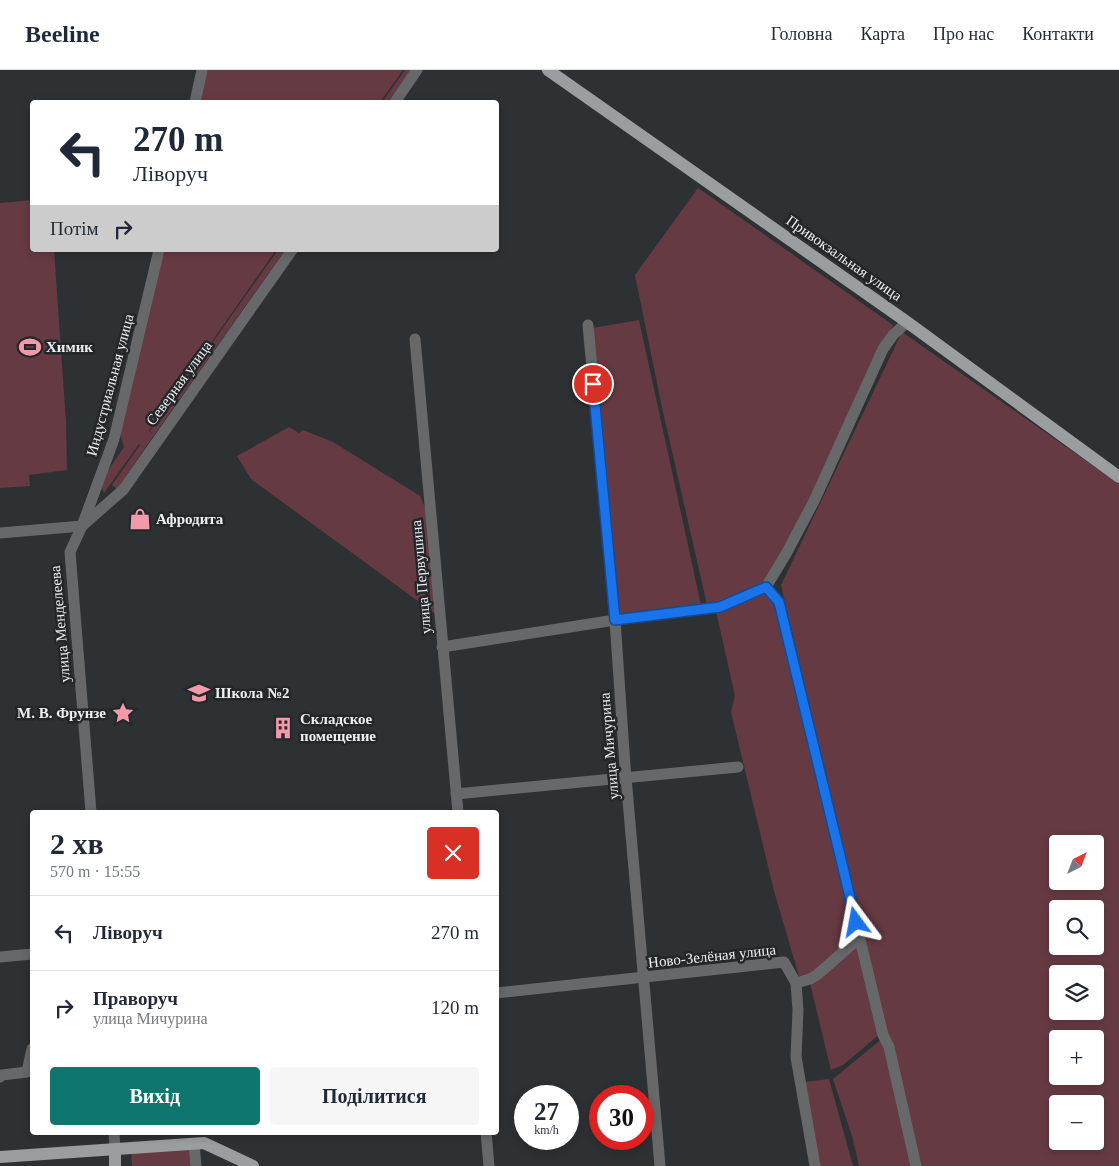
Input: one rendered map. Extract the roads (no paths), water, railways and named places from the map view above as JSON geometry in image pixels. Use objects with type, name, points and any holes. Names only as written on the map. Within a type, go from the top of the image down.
[{"type":"main road","name":"Привокзальная улица","points":[[548,70],[907,322],[1119,476]]},
{"type":"main road","points":[[0,1158],[204,1143],[253,1166]]},
{"type":"main road","points":[[115,1150],[115,1166]]},
{"type":"street","points":[[195,100],[202,70]]},
{"type":"street","points":[[396,100],[417,70]]},
{"type":"street","name":"Индустриальная улица","points":[[82,526],[114,440],[159,252]]},
{"type":"street","name":"Северная улица","points":[[82,526],[123,490],[291,252]]},
{"type":"street","points":[[442,647],[615,620],[720,607],[766,587],[814,501],[883,349],[893,335],[907,322]]},
{"type":"street","name":"улица Мичурина","points":[[588,325],[615,620],[660,1166]]},
{"type":"street","name":"улица Первушина","points":[[415,339],[458,810]]},
{"type":"street","points":[[0,533],[82,526]]},
{"type":"street","name":"улица Менделеева","points":[[82,526],[70,552],[91,810]]},
{"type":"street","points":[[766,587],[779,602],[859,938],[883,1035],[888,1047],[916,1166]]},
{"type":"street","points":[[456,794],[738,767]]},
{"type":"street","points":[[796,983],[817,975],[859,938]]},
{"type":"street","points":[[0,957],[30,954]]},
{"type":"street","name":"Ново-Зелёная улица","points":[[499,993],[784,962],[796,983],[798,1010],[796,1057],[815,1166]]},
{"type":"street","points":[[0,1077],[2,1075],[27,1072],[30,1058]]},
{"type":"street","points":[[114,1135],[115,1150]]},
{"type":"street","points":[[486,1135],[489,1166]]},
{"type":"street","points":[[194,1144],[196,1166]]},
{"type":"place","name":"Химик","points":[[30,347]]},
{"type":"place","name":"Афродита","points":[[140,519]]},
{"type":"place","name":"Школа №2","points":[[199,693]]},
{"type":"place","name":"М. В. Фрунзе","points":[[123,713]]},
{"type":"place","name":"Складское помещение","points":[[283,728]]}]
